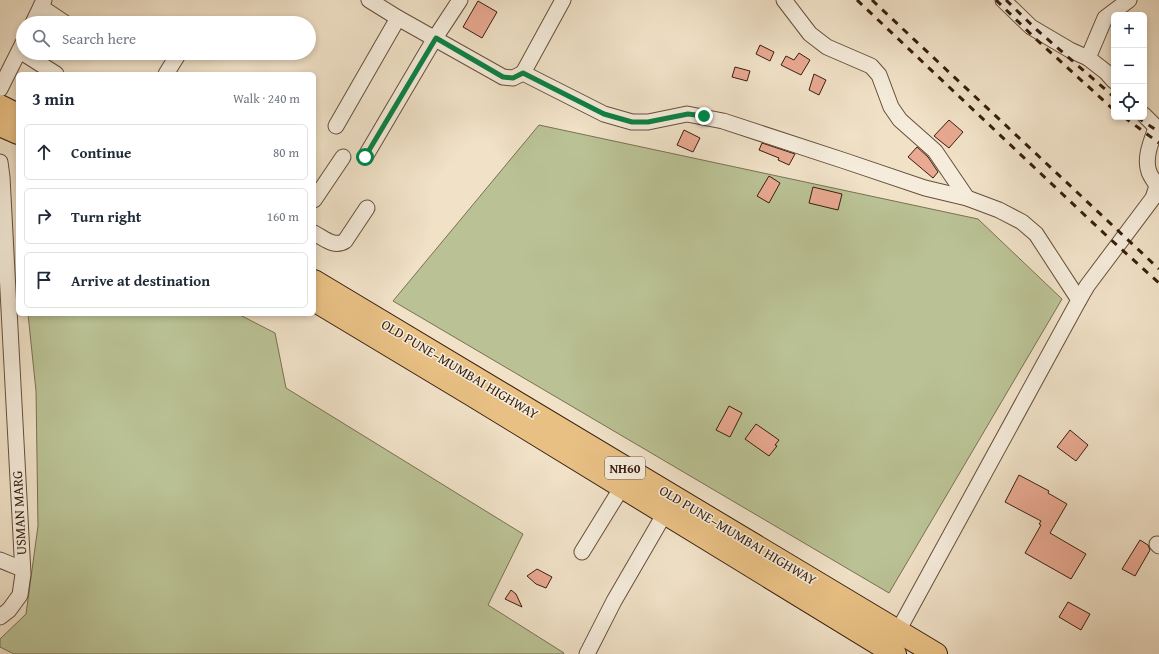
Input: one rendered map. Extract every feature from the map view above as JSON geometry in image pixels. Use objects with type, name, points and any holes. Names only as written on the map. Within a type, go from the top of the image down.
[{"type":"highway","points":[[0,106],[16,114]]},
{"type":"highway","points":[[0,125],[16,132]]},
{"type":"highway","name":"OLD PUNE–MUMBAI HIGHWAY","points":[[316,282],[936,654]]},
{"type":"highway","name":"OLD PUNE–MUMBAI HIGHWAY","points":[[316,301],[665,513],[883,651]]},
{"type":"street","points":[[369,0],[503,77],[513,78],[523,73],[562,0]]},
{"type":"street","points":[[365,157],[460,0]]},
{"type":"street","points":[[784,0],[810,34],[827,47],[871,66],[879,75],[891,107],[900,120],[935,151],[968,198]]},
{"type":"street","points":[[1003,0],[1031,27],[1070,50],[1088,58],[1111,78]]},
{"type":"street","points":[[1088,58],[1105,18],[1129,0]]},
{"type":"street","points":[[36,16],[43,3],[57,16]]},
{"type":"street","points":[[336,126],[398,18]]},
{"type":"street","points":[[0,89],[4,68],[16,56]]},
{"type":"street","points":[[36,60],[53,72]]},
{"type":"street","points":[[167,72],[175,60]]},
{"type":"street","points":[[523,73],[604,114],[632,122],[648,122],[688,114],[704,116],[838,158],[925,188],[968,198],[999,210],[1022,222],[1036,234],[1079,300]]},
{"type":"street","points":[[898,632],[1079,300],[1092,280],[1153,198],[1158,186],[1149,171],[1147,160],[1148,151],[1157,129],[1147,118]]},
{"type":"street","points":[[316,197],[343,157]]},
{"type":"street","name":"USMAN MARG","points":[[0,162],[22,569],[20,594],[9,610],[0,617]]},
{"type":"street","points":[[316,233],[334,244],[342,243],[345,241],[367,208]]},
{"type":"street","points":[[582,552],[622,487]]},
{"type":"street","points":[[587,654],[614,601],[665,513]]},
{"type":"street","points":[[0,560],[22,569]]},
{"type":"green space","points":[[539,125],[978,219],[1062,299],[889,593],[393,301]]},
{"type":"green space","points":[[28,316],[242,316],[275,333],[286,388],[523,534],[488,605],[564,653],[14,654],[0,647],[0,639],[26,614],[38,526],[36,391]]},
{"type":"building","points":[[478,1],[497,12],[482,38],[463,27]]},
{"type":"building","points":[[760,45],[774,52],[770,61],[756,54]]},
{"type":"building","points":[[799,53],[810,60],[801,75],[781,65],[786,56],[794,60]]},
{"type":"building","points":[[735,67],[750,71],[747,81],[732,77]]},
{"type":"building","points":[[814,74],[826,80],[819,95],[809,90]]},
{"type":"building","points":[[949,120],[963,132],[949,148],[934,136]]},
{"type":"building","points":[[684,130],[700,138],[693,152],[677,145]]},
{"type":"building","points":[[762,143],[795,154],[789,165],[778,160],[779,158],[759,150]]},
{"type":"building","points":[[917,147],[928,157],[938,172],[933,178],[908,157]]},
{"type":"building","points":[[769,176],[780,183],[769,203],[757,196]]},
{"type":"building","points":[[813,187],[842,194],[838,210],[809,203]]},
{"type":"building","points":[[729,406],[742,413],[730,437],[716,430]]},
{"type":"building","points":[[756,424],[779,440],[775,445],[777,446],[769,456],[745,439]]},
{"type":"building","points":[[1070,430],[1088,445],[1076,461],[1057,447]]},
{"type":"building","points":[[1019,475],[1049,491],[1048,493],[1067,504],[1050,533],[1086,554],[1071,579],[1025,553],[1041,525],[1039,524],[1041,521],[1005,502]]},
{"type":"building","points":[[1140,540],[1148,545],[1150,550],[1135,576],[1122,569]]},
{"type":"building","points":[[537,569],[552,577],[546,588],[536,584],[527,576]]},
{"type":"building","points":[[511,590],[516,594],[522,607],[505,599]]},
{"type":"building","points":[[1068,602],[1090,614],[1081,630],[1059,617]]},
{"type":"railway","points":[[857,0],[1109,238],[1159,283]]},
{"type":"railway","points":[[872,0],[1159,269]]},
{"type":"railway","points":[[996,0],[1037,40],[1111,107]]},
{"type":"railway","points":[[1006,0],[1037,30],[1111,94]]},
{"type":"railway","points":[[1128,120],[1159,143]]},
{"type":"railway","points":[[1141,120],[1159,132]]},
{"type":"route","points":[[365,157],[436,38],[503,77],[513,78],[523,73],[604,114],[632,122],[648,122],[688,114],[704,116]]}]
